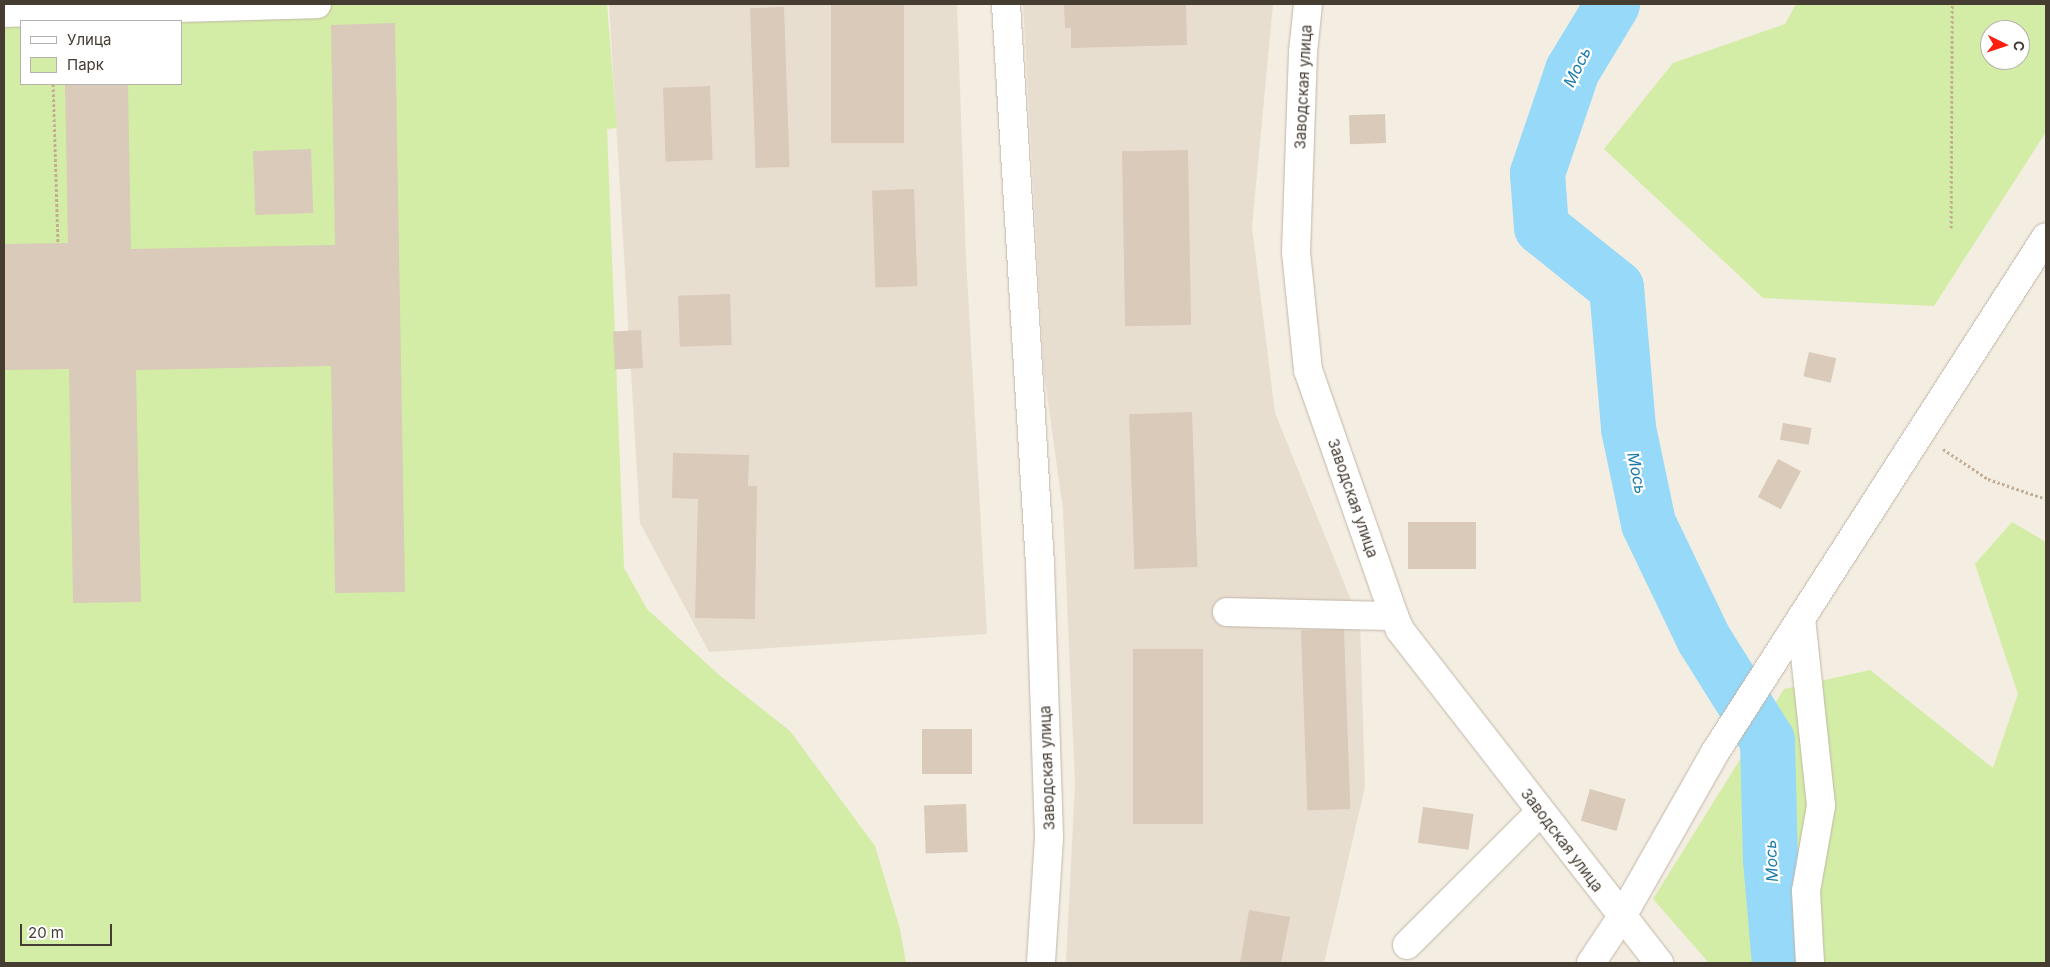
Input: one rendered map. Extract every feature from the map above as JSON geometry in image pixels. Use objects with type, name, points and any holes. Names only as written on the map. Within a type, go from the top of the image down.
[{"type":"street","points":[[4,13],[211,5],[317,4]]},
{"type":"street","name":"Заводская улица","points":[[1006,4],[1040,566],[1049,838],[1040,963]]},
{"type":"street","name":"Заводская улица","points":[[1308,4],[1303,52],[1296,252],[1308,370],[1394,616],[1400,630],[1621,918],[1659,963]]},
{"type":"street","points":[[1590,963],[1621,918],[1714,754],[2046,238]]},
{"type":"street","points":[[1227,612],[1394,616]]},
{"type":"street","points":[[1801,618],[1821,806],[1806,891],[1810,963]]},
{"type":"street","points":[[1408,945],[1540,812]]},
{"type":"path","points":[[1951,228],[1952,4]]},
{"type":"path","points":[[54,85],[58,243]]},
{"type":"path","points":[[1920,433],[1988,479],[2046,499]]},
{"type":"shaded area","points":[[609,4],[957,4],[966,257],[987,634],[709,652],[640,523]]},
{"type":"shaded area","points":[[1023,4],[1273,4],[1252,227],[1275,413],[1360,622],[1365,787],[1324,963],[1066,963],[1075,784],[1063,510],[1044,373]]},
{"type":"green space","points":[[4,4],[607,4],[617,128],[607,129],[624,568],[647,609],[718,674],[790,731],[875,846],[900,929],[906,963],[4,963]]},
{"type":"green space","points":[[1796,4],[2046,4],[2046,132],[1934,306],[1763,298],[1604,149],[1673,63],[1785,24]]},
{"type":"green space","points":[[2012,522],[2046,542],[2046,963],[1709,963],[1653,899],[1784,689],[1870,670],[1993,768],[2018,694],[1975,564]]},
{"type":"building","points":[[831,4],[904,4],[904,143],[831,143]]},
{"type":"building","points":[[1064,4],[1186,4],[1187,45],[1071,48],[1071,28],[1065,28]]},
{"type":"building","points":[[784,7],[790,167],[756,168],[750,8]]},
{"type":"building","points":[[395,23],[405,592],[335,593],[331,366],[136,370],[141,602],[73,603],[69,369],[4,370],[4,244],[68,243],[65,85],[128,85],[131,249],[335,245],[331,25]]},
{"type":"building","points":[[710,86],[713,160],[666,162],[663,88]]},
{"type":"building","points":[[1385,114],[1386,143],[1350,144],[1349,115]]},
{"type":"building","points":[[311,149],[313,213],[255,215],[253,151]]},
{"type":"building","points":[[1188,150],[1191,325],[1125,326],[1122,151]]},
{"type":"building","points":[[914,189],[917,286],[875,287],[872,190]]},
{"type":"building","points":[[730,294],[732,345],[680,347],[678,296]]},
{"type":"building","points":[[641,330],[643,368],[615,369],[613,331]]},
{"type":"building","points":[[1809,352],[1836,358],[1831,383],[1803,376]]},
{"type":"building","points":[[1192,412],[1197,567],[1134,569],[1129,414]]},
{"type":"building","points":[[1783,423],[1812,428],[1809,445],[1780,440]]},
{"type":"building","points":[[673,453],[749,455],[748,486],[757,486],[755,619],[695,618],[698,499],[672,498]]},
{"type":"building","points":[[1778,459],[1801,471],[1781,509],[1758,497]]},
{"type":"building","points":[[1408,522],[1476,522],[1476,569],[1408,569]]},
{"type":"building","points":[[1344,629],[1350,809],[1307,810],[1301,631]]},
{"type":"building","points":[[1133,649],[1203,649],[1203,824],[1133,824]]},
{"type":"building","points":[[922,729],[972,729],[972,774],[922,774]]},
{"type":"building","points":[[1590,789],[1626,799],[1616,831],[1581,821]]},
{"type":"building","points":[[966,804],[968,852],[926,853],[924,805]]},
{"type":"building","points":[[1423,807],[1474,814],[1468,850],[1418,843]]},
{"type":"building","points":[[1249,910],[1290,917],[1281,963],[1240,963]]},
{"type":"waterway","name":"Мось","points":[[1612,4],[1572,70],[1537,173],[1541,227],[1616,287],[1628,428],[1648,523],[1703,638],[1767,740],[1770,859],[1779,963]]}]
